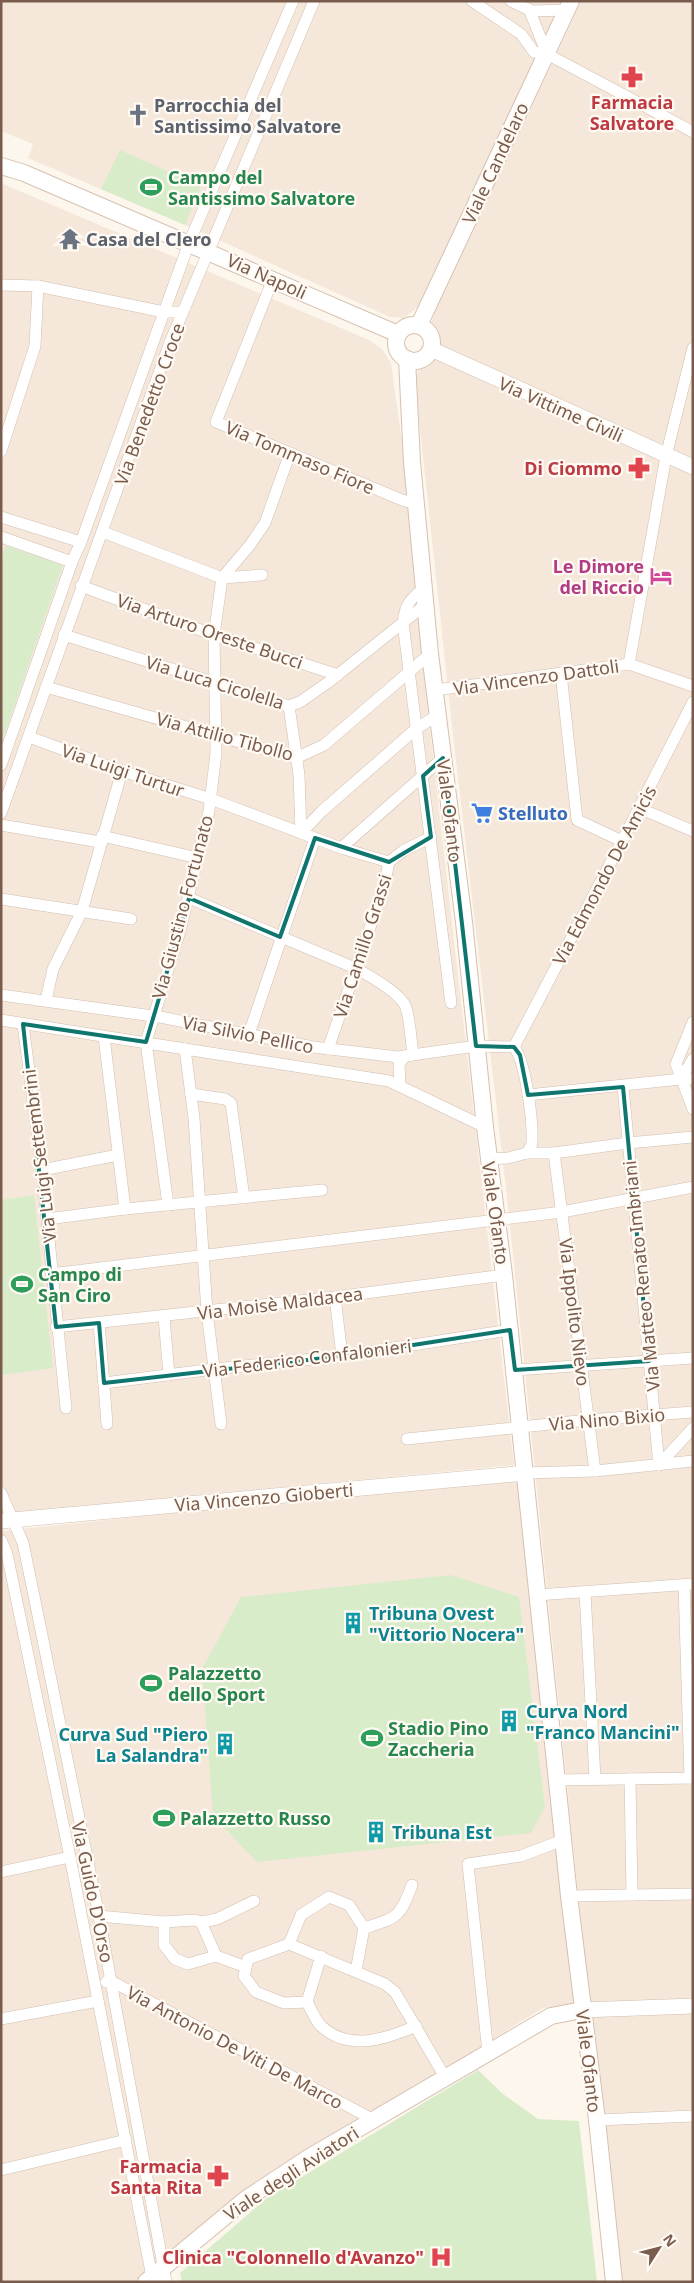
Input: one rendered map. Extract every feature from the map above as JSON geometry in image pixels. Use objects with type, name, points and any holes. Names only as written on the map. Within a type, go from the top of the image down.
[{"type":"main road","name":"Viale Candelaro","points":[[419,326],[569,6]]},
{"type":"main road","name":"Via Napoli","points":[[1,155],[24,172]]},
{"type":"main road","name":"Via Napoli","points":[[1,166],[24,172],[273,278],[398,334]]},
{"type":"main road","points":[[407,326],[419,326],[429,332],[431,349],[428,354],[418,360],[407,359],[398,352],[396,346],[398,334],[407,326]]},
{"type":"main road","name":"Viale Ofanto","points":[[407,359],[416,504],[430,654],[464,922],[485,1127],[498,1220],[515,1370],[569,1896],[597,2120],[614,2282]]},
{"type":"main road","name":"Viale degli Aviatori","points":[[156,2278],[246,2199],[308,2158],[550,2016],[582,2010]]},
{"type":"street","name":"Via Benedetto Croce","points":[[1,766],[72,562],[81,542],[189,243],[293,1]]},
{"type":"street","name":"Via Benedetto Croce","points":[[1,813],[81,586],[103,532],[182,312],[314,1]]},
{"type":"street","points":[[472,1],[521,34],[534,52],[547,54],[693,132]]},
{"type":"street","points":[[511,1],[529,10],[569,6]]},
{"type":"street","points":[[529,10],[547,54]]},
{"type":"street","name":"Via Tommaso Fiore","points":[[273,278],[216,422],[402,500],[416,504]]},
{"type":"street","points":[[1,284],[38,286],[164,312],[182,312]]},
{"type":"street","points":[[1,451],[35,346],[38,286]]},
{"type":"street","points":[[629,664],[666,456],[693,348]]},
{"type":"street","name":"Via Vittime Civili","points":[[431,349],[693,467]]},
{"type":"street","points":[[222,578],[250,545],[265,523],[290,453]]},
{"type":"street","points":[[1,517],[81,542]]},
{"type":"street","points":[[103,532],[222,578],[262,576]]},
{"type":"street","points":[[1,537],[72,562]]},
{"type":"street","name":"Via Giustino Fortunato","points":[[168,1205],[146,1042],[152,1016],[188,898],[211,800],[216,754],[214,635],[222,578]]},
{"type":"street","name":"Via Arturo Oreste Bucci","points":[[81,586],[214,635],[338,674]]},
{"type":"street","name":"Viale Ofanto","points":[[424,588],[410,599],[404,608],[404,623],[451,1003]]},
{"type":"street","name":"Via Luca Cicolella","points":[[64,635],[290,706],[300,702],[338,674],[426,604]]},
{"type":"street","name":"Via Attilio Tibollo","points":[[46,687],[216,734],[269,752],[296,758],[324,745],[430,654]]},
{"type":"street","name":"Via Vincenzo Dattoli","points":[[435,690],[629,664],[693,686]]},
{"type":"street","points":[[561,673],[577,820],[622,841]]},
{"type":"street","name":"Via Edmondo De Amicis","points":[[514,1047],[693,702]]},
{"type":"street","points":[[290,706],[301,833]]},
{"type":"street","points":[[301,833],[322,811],[417,728],[438,715]]},
{"type":"street","name":"Via Luigi Turtur","points":[[29,737],[122,771],[211,800],[341,848],[390,862]]},
{"type":"street","points":[[341,848],[443,758]]},
{"type":"street","points":[[1,766],[16,772]]},
{"type":"street","points":[[46,1000],[53,969],[82,912],[101,839],[122,771]]},
{"type":"street","points":[[639,808],[693,831]]},
{"type":"street","points":[[1,825],[101,839],[198,858]]},
{"type":"street","name":"Via Camillo Grassi","points":[[328,1048],[384,887],[390,862],[403,850],[431,837]]},
{"type":"street","points":[[249,1034],[314,838]]},
{"type":"street","points":[[188,898],[356,968],[398,997],[406,1006],[409,1056],[399,1064],[400,1086]]},
{"type":"street","points":[[1,899],[131,919]]},
{"type":"street","name":"Via Silvio Pellico","points":[[1,995],[152,1016],[328,1048],[398,1057],[476,1046],[514,1047]]},
{"type":"street","name":"Via Silvio Pellico","points":[[1,1020],[389,1081],[485,1127]]},
{"type":"street","points":[[693,1022],[676,1064],[687,1079],[693,1109]]},
{"type":"street","name":"Via Luigi Settembrini","points":[[23,1024],[42,1170],[56,1327],[66,1408]]},
{"type":"street","points":[[104,1037],[125,1209]]},
{"type":"street","points":[[514,1047],[520,1055],[528,1095],[532,1145],[527,1153]]},
{"type":"street","name":"Via Silvio Pellico","points":[[185,1049],[191,1094],[207,1312],[221,1424]]},
{"type":"street","points":[[687,1079],[693,1059]]},
{"type":"street","points":[[528,1095],[623,1087],[687,1079]]},
{"type":"street","name":"Via Matteo Renato Imbriani","points":[[623,1087],[632,1199],[659,1465]]},
{"type":"street","points":[[191,1094],[225,1099],[231,1103],[244,1198]]},
{"type":"street","points":[[489,1159],[508,1158],[527,1153],[554,1153],[693,1137]]},
{"type":"street","name":"Via Ippolito Nievo","points":[[554,1153],[595,1471]]},
{"type":"street","points":[[42,1170],[118,1155]]},
{"type":"street","points":[[51,1274],[562,1212],[693,1187]]},
{"type":"street","points":[[47,1219],[125,1209],[322,1190]]},
{"type":"street","name":"Via Moisè Maldacea","points":[[56,1327],[164,1317],[504,1275]]},
{"type":"street","points":[[335,1297],[342,1356]]},
{"type":"street","points":[[164,1317],[169,1374]]},
{"type":"street","points":[[99,1323],[107,1424]]},
{"type":"street","name":"Via Federico Confalonieri","points":[[104,1383],[169,1374],[342,1356],[510,1330]]},
{"type":"street","points":[[515,1370],[693,1358]]},
{"type":"street","name":"Via Nino Bixio","points":[[407,1439],[520,1426],[693,1412]]},
{"type":"street","points":[[659,1465],[693,1428]]},
{"type":"street","points":[[526,1473],[595,1471],[693,1461]]},
{"type":"street","name":"Via Vincenzo Gioberti","points":[[7,1520],[526,1473]]},
{"type":"street","name":"Via Guido D'Orso","points":[[1,1493],[7,1520],[23,1543],[99,1916],[111,1982],[156,2278]]},
{"type":"street","name":"Via Guido D'Orso","points":[[2,1542],[7,1554],[126,2140],[156,2278]]},
{"type":"street","points":[[537,1595],[688,1585],[691,1778],[557,1780]]},
{"type":"street","points":[[585,1592],[596,1779]]},
{"type":"street","points":[[630,1779],[632,1895]]},
{"type":"street","points":[[488,2053],[468,1864],[521,1856],[563,1840]]},
{"type":"street","name":"Via Guido D'Orso","points":[[1,1872],[70,1857]]},
{"type":"street","points":[[364,1928],[387,1921],[403,1910],[412,1885]]},
{"type":"street","points":[[569,1896],[693,1894]]},
{"type":"street","points":[[289,1944],[301,1915],[329,1897],[349,1905],[364,1928],[356,1971]]},
{"type":"street","points":[[99,1916],[164,1922],[195,1920],[201,1922],[217,1919],[238,1911],[254,1901]]},
{"type":"street","points":[[164,1922],[164,1945],[175,1959],[188,1964],[216,1956],[246,1967]]},
{"type":"street","points":[[201,1922],[216,1956]]},
{"type":"street","points":[[308,2002],[284,2003],[256,1992],[244,1976],[248,1959],[289,1944],[386,1984],[395,1992],[445,2077]]},
{"type":"street","points":[[321,1956],[308,2002],[320,2025],[339,2036],[368,2042],[386,2039],[416,2026]]},
{"type":"street","name":"Via Antonio De Viti De Marco","points":[[94,1984],[111,1982],[374,2120]]},
{"type":"street","name":"Via Antonio De Viti De Marco","points":[[1,2019],[98,2001]]},
{"type":"street","points":[[582,2010],[693,2006]]},
{"type":"street","points":[[597,2120],[693,2116]]},
{"type":"street","points":[[1,2170],[126,2140]]},
{"type":"highlighted area","points":[[443,758],[476,1046],[514,1047],[520,1055],[528,1095],[623,1087],[649,1361],[515,1370],[510,1330],[342,1356],[104,1383],[99,1323],[56,1327],[23,1024],[146,1042],[189,898],[280,937],[315,838],[389,862],[431,837],[423,776]]},
{"type":"shaded area","points":[[1,1],[561,1],[425,297],[417,308],[404,318],[390,317],[185,225],[28,158],[33,144],[1,131]]},
{"type":"shaded area","points":[[581,1],[693,1],[693,2282],[622,2282],[592,2030],[507,1197],[453,735],[415,382],[434,313]]},
{"type":"shaded area","points":[[1,183],[369,340],[382,349],[391,363],[404,457],[423,669],[514,1465],[1,1514]]},
{"type":"shaded area","points":[[523,1477],[575,2005],[543,2008],[238,2198],[138,2282],[1,2282],[1,1531]]},
{"type":"green space","name":"Campo del Santissimo Salvatore","points":[[120,150],[201,186],[185,225],[101,189]]},
{"type":"green space","points":[[6,546],[63,565],[1,744],[1,558]]},
{"type":"green space","name":"Campo di San Ciro","points":[[34,1195],[53,1368],[1,1375],[1,1200]]},
{"type":"green space","name":"Stadio Pino Zaccheria","points":[[451,1575],[519,1597],[545,1807],[531,1833],[257,1862],[213,1816],[202,1669],[241,1597]]},
{"type":"green space","points":[[478,2070],[503,2094],[538,2119],[579,2121],[597,2282],[182,2282],[180,2273],[267,2198]]},
{"type":"place","name":"Farmacia Salvatore","points":[[632,77]]},
{"type":"place","name":"Parrocchia del Santissimo Salvatore","points":[[138,115]]},
{"type":"place","name":"Campo del Santissimo Salvatore","points":[[151,187]]},
{"type":"place","name":"Casa del Clero","points":[[70,239]]},
{"type":"place","name":"Di Ciommo","points":[[639,468]]},
{"type":"place","name":"Le Dimore del Riccio","points":[[661,576]]},
{"type":"place","name":"Stelluto","points":[[482,813]]},
{"type":"place","name":"Campo di San Ciro","points":[[22,1284]]},
{"type":"place","name":"Tribuna Ovest \"Vittorio Nocera\"","points":[[353,1623]]},
{"type":"place","name":"Palazzetto dello Sport","points":[[151,1683]]},
{"type":"place","name":"Curva Nord \"Franco Mancini\"","points":[[509,1721]]},
{"type":"place","name":"Stadio Pino Zaccheria","points":[[372,1738]]},
{"type":"place","name":"Curva Sud \"Piero La Salandra\"","points":[[225,1744]]},
{"type":"place","name":"Palazzetto Russo","points":[[164,1818]]},
{"type":"place","name":"Tribuna Est","points":[[376,1832]]},
{"type":"place","name":"Farmacia Santa Rita","points":[[218,2176]]},
{"type":"place","name":"Clinica \"Colonnello d'Avanzo\"","points":[[441,2257]]}]
